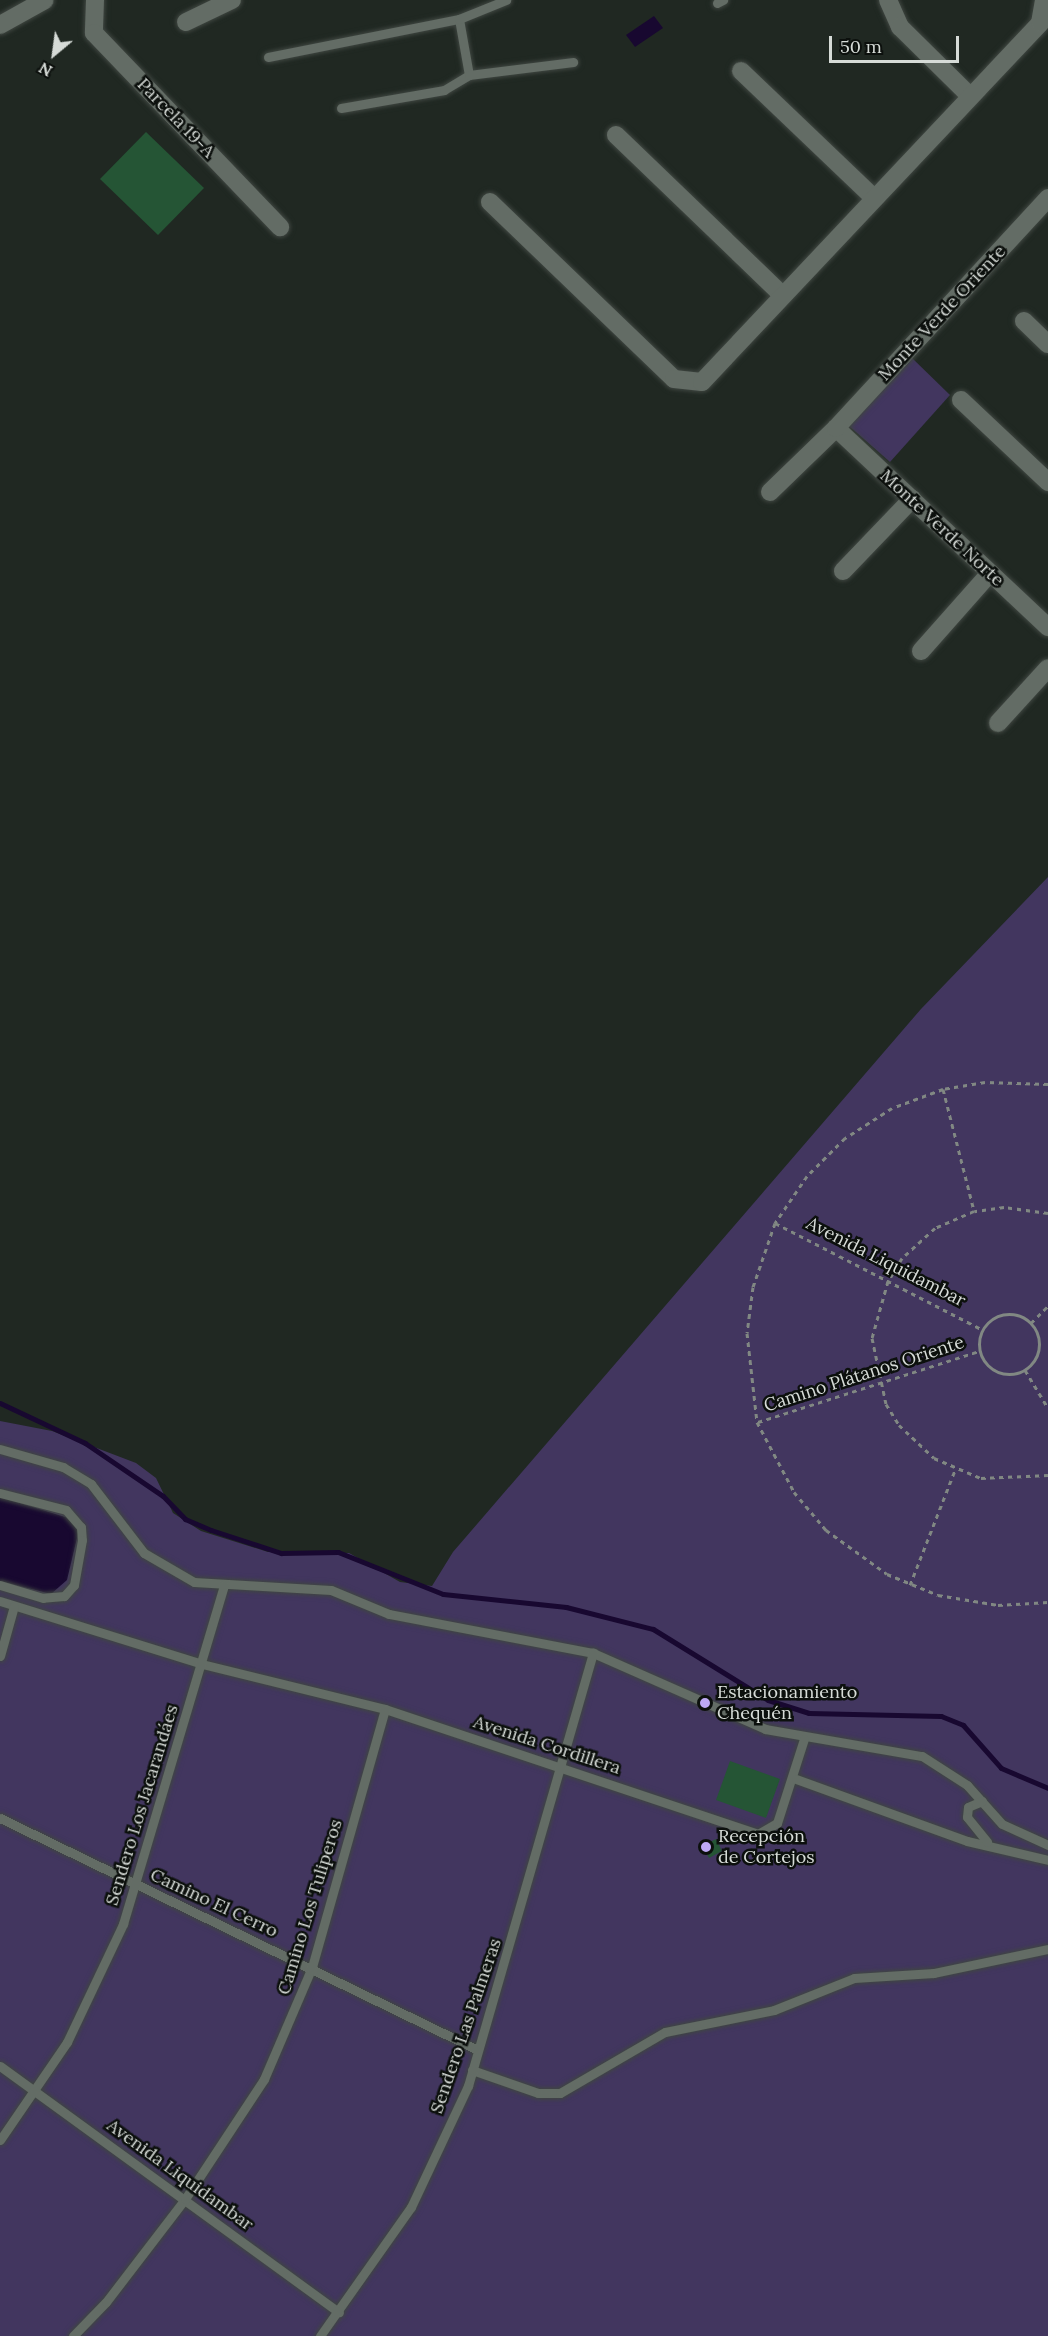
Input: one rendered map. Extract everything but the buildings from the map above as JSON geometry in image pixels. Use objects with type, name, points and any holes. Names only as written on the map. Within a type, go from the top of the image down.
[{"type":"street","points":[[0,25],[45,0]]},
{"type":"street","name":"Parcela 19-A","points":[[95,0],[94,33],[280,227]]},
{"type":"street","points":[[186,22],[232,0]]},
{"type":"street","points":[[888,0],[900,27],[970,96]]},
{"type":"street","points":[[490,202],[681,382],[709,379],[782,295],[1040,23],[1044,0]]},
{"type":"street","points":[[741,71],[874,198]]},
{"type":"street","points":[[616,135],[782,295]]},
{"type":"street","name":"Monte Verde Oriente","points":[[770,492],[836,428],[1048,198]]},
{"type":"street","points":[[1024,321],[1048,344]]},
{"type":"street","points":[[961,400],[1048,482]]},
{"type":"street","name":"Monte Verde Norte","points":[[836,428],[1048,627]]},
{"type":"street","points":[[843,571],[912,499]]},
{"type":"street","points":[[921,651],[990,573]]},
{"type":"street","points":[[998,723],[1048,668]]},
{"type":"lane","points":[[268,57],[459,19],[506,0]]},
{"type":"lane","points":[[459,19],[469,75]]},
{"type":"lane","points":[[341,108],[444,90],[469,75],[573,62]]},
{"type":"lane","points":[[0,1449],[75,1473],[92,1484],[153,1561],[194,1582],[331,1590],[389,1614],[593,1653],[734,1717],[804,1740],[922,1756],[982,1801],[1002,1824],[1048,1845]]},
{"type":"lane","points":[[0,1493],[66,1510],[81,1527],[82,1540],[74,1585],[64,1596],[43,1598],[0,1585]]},
{"type":"lane","name":"Sendero Los Jacarandáes","points":[[0,2140],[37,2092],[87,2007],[138,1885],[224,1585]]},
{"type":"lane","name":"Avenida Cordillera","points":[[0,1602],[202,1664],[386,1709],[758,1834],[777,1823],[796,1779],[804,1740]]},
{"type":"lane","points":[[0,1656],[14,1606]]},
{"type":"lane","name":"Sendero Las Palmeras","points":[[320,2336],[411,2207],[472,2070],[563,1767],[593,1653]]},
{"type":"lane","name":"Camino Los Tuliperos","points":[[73,2336],[106,2302],[185,2199],[246,2112],[312,1967],[386,1709]]},
{"type":"lane","points":[[796,1779],[967,1841],[987,1842],[1048,1860]]},
{"type":"lane","points":[[982,1801],[968,1807],[967,1817],[987,1842]]},
{"type":"lane","name":"Camino El Cerro","points":[[0,1818],[312,1967],[478,2050]]},
{"type":"lane","points":[[472,2070],[538,2093],[560,2093],[665,2032],[774,2010],[854,1978],[934,1973],[1048,1948]]},
{"type":"lane","name":"Avenida Liquidambar","points":[[0,2066],[339,2312]]},
{"type":"path","points":[[1048,1084],[996,1081],[943,1089],[891,1108],[846,1138],[807,1176],[775,1223],[749,1310],[747,1356],[757,1422],[809,1512],[865,1561],[910,1585],[968,1601],[1048,1602]]},
{"type":"path","points":[[943,1089],[974,1211]]},
{"type":"path","points":[[1048,1213],[1004,1207],[974,1211],[918,1242],[888,1281],[872,1338],[878,1383],[909,1437],[955,1470],[1007,1481],[1048,1475]]},
{"type":"path","name":"Avenida Liquidambar","points":[[775,1223],[981,1329]]},
{"type":"path","points":[[1031,1323],[1048,1306]]},
{"type":"path","points":[[1025,1370],[997,1372],[979,1351],[981,1329],[1003,1314],[1031,1323]]},
{"type":"path","points":[[1025,1370],[1039,1348],[1031,1323]]},
{"type":"path","name":"Camino Plátanos Oriente","points":[[757,1422],[979,1351]]},
{"type":"path","points":[[1025,1370],[1048,1408]]},
{"type":"path","points":[[910,1585],[955,1470]]},
{"type":"shaded area","points":[[654,16],[663,28],[635,47],[626,35]]},
{"type":"shaded area","points":[[911,357],[950,395],[890,462],[849,426]]},
{"type":"shaded area","points":[[1048,877],[1048,2336],[0,2336],[0,1421],[52,1431],[136,1463],[156,1478],[173,1513],[201,1531],[268,1552],[349,1553],[400,1582],[432,1586],[453,1552],[921,1009]]},
{"type":"shaded area","points":[[0,1497],[75,1520],[78,1534],[67,1580],[51,1594],[0,1581]]},
{"type":"waterway","points":[[0,1403],[85,1443],[163,1496],[185,1519],[211,1530],[281,1553],[338,1552],[443,1594],[566,1607],[653,1629],[768,1700],[809,1713],[941,1716],[963,1725],[1001,1768],[1048,1788]]},
{"type":"place","name":"Estacionamiento Chequén","points":[[705,1703]]},
{"type":"place","name":"Recepción de Cortejos","points":[[706,1847]]}]
